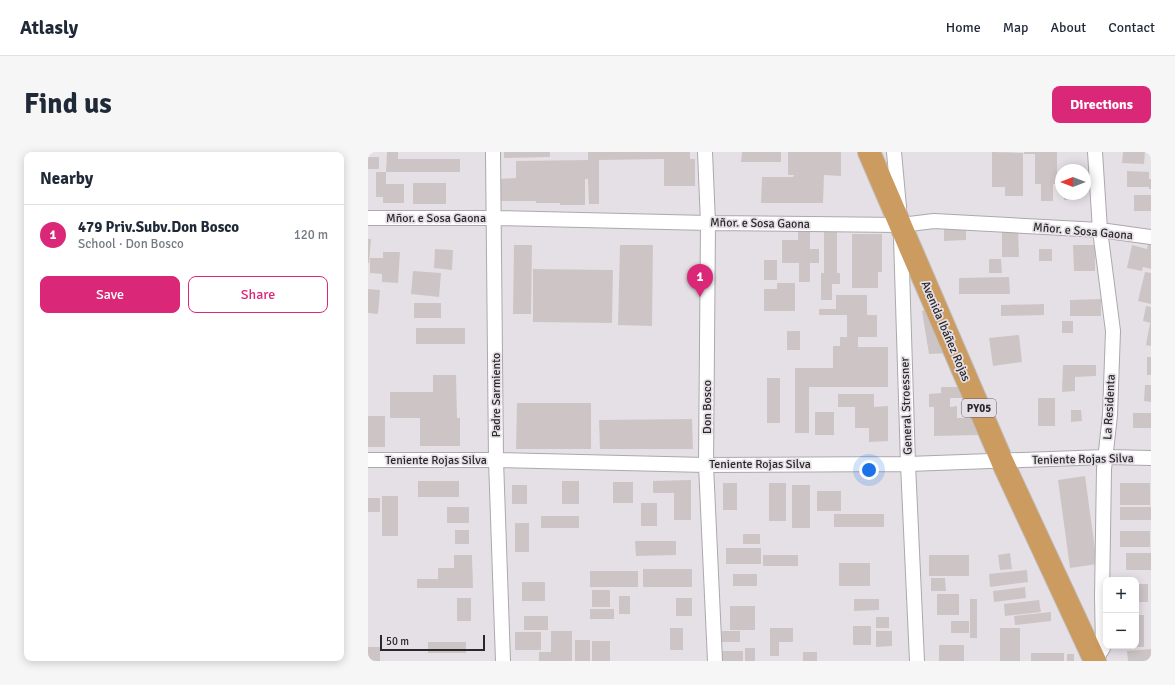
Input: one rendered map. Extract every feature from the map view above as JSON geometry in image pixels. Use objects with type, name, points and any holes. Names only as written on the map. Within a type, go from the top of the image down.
[{"type":"highway","name":"Avenida Ibáñez Rojas","points":[[869,152],[1002,461],[1095,661]]},
{"type":"street","name":"Padre Sarmiento","points":[[493,152],[495,218],[496,460],[503,661]]},
{"type":"street","name":"Don Bosco","points":[[705,152],[708,223],[706,465],[715,661]]},
{"type":"street","name":"General Stroessner","points":[[894,152],[901,225],[908,464],[917,661]]},
{"type":"street","name":"La Residenta","points":[[1095,152],[1100,230],[1113,331],[1110,415],[1104,469],[1102,597],[1103,648],[1095,661]]},
{"type":"street","name":"Mñor. e Sosa Gaona","points":[[368,218],[495,218],[708,223],[901,225],[934,221],[1100,230],[1151,237]]},
{"type":"street","name":"Teniente Rojas Silva","points":[[368,460],[496,460],[706,465],[908,464],[1106,457],[1151,458]]},
{"type":"building","points":[[387,152],[398,152],[398,159],[460,159],[460,172],[386,172]]},
{"type":"building","points":[[504,152],[550,152],[550,157],[504,158]]},
{"type":"building","points":[[588,152],[690,152],[690,159],[695,159],[695,186],[664,186],[664,159],[599,160],[599,204],[589,204],[588,179],[585,179],[585,205],[560,205],[560,203],[536,203],[536,201],[499,201],[499,179],[516,178],[516,161],[588,160]]},
{"type":"building","points":[[742,152],[781,152],[781,162],[741,162]]},
{"type":"building","points":[[788,152],[841,152],[841,176],[824,175],[823,203],[761,203],[762,177],[793,177],[794,175],[788,175]]},
{"type":"building","points":[[992,152],[1023,153],[1023,196],[1005,196],[1005,187],[992,187]]},
{"type":"building","points":[[1024,152],[1057,152],[1057,164],[1055,164],[1055,184],[1053,184],[1053,201],[1041,201],[1041,184],[1035,184],[1035,154],[1024,154]]},
{"type":"building","points":[[1123,152],[1145,152],[1144,164],[1122,163]]},
{"type":"building","points":[[368,157],[379,157],[379,169],[368,169]]},
{"type":"building","points":[[1127,171],[1149,172],[1151,189],[1149,189],[1149,187],[1127,187]]},
{"type":"building","points":[[376,172],[386,172],[386,184],[404,184],[404,203],[383,203],[383,197],[376,197]]},
{"type":"building","points":[[413,183],[446,183],[446,204],[413,204]]},
{"type":"building","points":[[1134,195],[1151,195],[1151,211],[1134,211]]},
{"type":"building","points":[[966,224],[966,240],[944,241],[944,225]]},
{"type":"building","points":[[1002,227],[1018,227],[1019,257],[1002,257]]},
{"type":"building","points":[[798,230],[810,230],[810,249],[819,249],[819,263],[810,263],[810,282],[799,282],[799,263],[782,263],[782,240],[798,240]]},
{"type":"building","points":[[824,232],[837,232],[837,273],[840,273],[840,284],[832,284],[832,300],[821,300],[821,273],[824,273]]},
{"type":"building","points":[[852,234],[882,234],[882,272],[878,272],[878,288],[852,288]]},
{"type":"building","points":[[368,239],[371,239],[369,263],[368,263]]},
{"type":"building","points":[[1149,239],[1151,240],[1151,269],[1143,267],[1142,271],[1127,268],[1132,245],[1147,249]]},
{"type":"building","points":[[514,245],[532,245],[531,314],[513,314]]},
{"type":"building","points":[[620,245],[653,245],[652,326],[618,325]]},
{"type":"building","points":[[1073,245],[1095,245],[1095,271],[1074,271]]},
{"type":"building","points":[[435,249],[453,250],[452,270],[434,268]]},
{"type":"building","points":[[1039,249],[1052,249],[1052,261],[1039,261]]},
{"type":"building","points":[[383,252],[400,252],[398,283],[382,282],[382,274],[370,273],[370,258],[383,258]]},
{"type":"building","points":[[989,259],[1001,259],[1002,273],[989,273]]},
{"type":"building","points":[[764,260],[777,260],[777,280],[764,280]]},
{"type":"building","points":[[533,269],[613,270],[612,323],[533,322]]},
{"type":"building","points":[[413,271],[441,273],[439,297],[411,294]]},
{"type":"building","points":[[1145,272],[1151,273],[1151,304],[1138,301]]},
{"type":"building","points":[[1009,277],[1010,294],[959,294],[959,278]]},
{"type":"building","points":[[777,283],[795,283],[795,311],[764,311],[764,289],[777,289]]},
{"type":"building","points":[[368,289],[380,290],[378,314],[368,313]]},
{"type":"building","points":[[836,295],[867,295],[867,315],[877,315],[877,337],[858,337],[858,347],[888,347],[888,387],[809,387],[809,433],[795,433],[795,368],[833,368],[833,346],[840,346],[840,337],[847,337],[847,315],[819,315],[819,309],[836,309]]},
{"type":"building","points":[[1101,299],[1101,316],[1070,316],[1070,300]]},
{"type":"building","points":[[414,303],[441,303],[441,318],[414,318]]},
{"type":"building","points":[[1044,304],[1044,315],[1001,316],[1001,305]]},
{"type":"building","points":[[1146,306],[1151,307],[1151,323],[1143,321]]},
{"type":"building","points":[[933,307],[950,353],[929,354],[922,311]]},
{"type":"building","points":[[1062,321],[1073,321],[1073,333],[1062,333]]},
{"type":"building","points":[[1151,323],[1151,346],[1146,345]]},
{"type":"building","points":[[416,328],[465,328],[465,344],[416,344]]},
{"type":"building","points":[[787,331],[800,331],[800,350],[787,350]]},
{"type":"building","points":[[1019,335],[1022,362],[993,366],[989,338]]},
{"type":"building","points":[[1147,357],[1151,357],[1151,375],[1147,375]]},
{"type":"building","points":[[1063,365],[1096,365],[1096,376],[1075,377],[1075,391],[1062,392]]},
{"type":"building","points":[[433,375],[456,375],[457,418],[460,418],[460,446],[420,446],[420,418],[390,418],[390,392],[433,392]]},
{"type":"building","points":[[767,378],[780,378],[780,423],[767,423]]},
{"type":"building","points":[[1145,385],[1151,385],[1151,402],[1144,401]]},
{"type":"building","points":[[941,387],[962,387],[962,398],[950,398],[950,407],[957,406],[957,418],[978,418],[978,435],[934,436],[934,407],[929,407],[929,394],[941,393]]},
{"type":"building","points":[[838,394],[874,394],[874,407],[888,406],[888,441],[869,442],[869,428],[855,428],[855,407],[838,407]]},
{"type":"building","points":[[1038,398],[1055,398],[1055,426],[1038,426]]},
{"type":"building","points":[[517,403],[591,403],[591,449],[516,449]]},
{"type":"building","points":[[1071,410],[1081,410],[1082,421],[1071,422]]},
{"type":"building","points":[[815,412],[834,412],[834,435],[815,435]]},
{"type":"building","points":[[1133,413],[1151,413],[1151,428],[1133,428]]},
{"type":"building","points":[[368,416],[385,416],[385,447],[368,447]]},
{"type":"building","points":[[692,419],[693,449],[600,449],[599,420]]},
{"type":"building","points":[[1085,476],[1097,564],[1070,568],[1058,480]]},
{"type":"building","points":[[691,480],[691,520],[674,520],[674,493],[653,493],[653,481]]},
{"type":"building","points":[[418,481],[459,481],[459,497],[418,497]]},
{"type":"building","points":[[562,481],[579,481],[579,504],[562,504]]},
{"type":"building","points":[[613,482],[633,482],[633,503],[613,503]]},
{"type":"building","points":[[723,483],[737,483],[737,510],[723,510]]},
{"type":"building","points":[[769,483],[786,483],[786,521],[769,521]]},
{"type":"building","points":[[1120,483],[1150,483],[1150,505],[1120,505]]},
{"type":"building","points":[[512,485],[527,485],[527,504],[512,504]]},
{"type":"building","points":[[792,485],[810,485],[810,528],[792,528]]},
{"type":"building","points":[[817,491],[841,491],[841,511],[817,511]]},
{"type":"building","points":[[382,496],[398,496],[398,536],[382,536]]},
{"type":"building","points":[[368,498],[380,498],[380,512],[368,512]]},
{"type":"building","points":[[641,503],[657,503],[657,526],[641,526]]},
{"type":"building","points":[[447,507],[469,507],[469,523],[447,523]]},
{"type":"building","points":[[1120,507],[1151,507],[1151,520],[1120,520]]},
{"type":"building","points":[[834,514],[884,514],[884,527],[834,527]]},
{"type":"building","points":[[541,516],[579,516],[579,528],[541,528]]},
{"type":"building","points":[[515,523],[529,523],[529,552],[515,552]]},
{"type":"building","points":[[455,530],[469,530],[469,544],[455,544]]},
{"type":"building","points":[[1120,531],[1150,531],[1150,547],[1120,547]]},
{"type":"building","points":[[743,534],[760,534],[760,544],[743,544]]},
{"type":"building","points":[[635,541],[676,541],[676,555],[636,556]]},
{"type":"building","points":[[726,548],[761,548],[761,564],[726,564]]},
{"type":"building","points":[[1010,553],[1012,569],[1000,570],[998,555]]},
{"type":"building","points":[[1126,553],[1151,553],[1151,570],[1126,570]]},
{"type":"building","points":[[454,555],[472,555],[473,588],[417,588],[417,579],[438,579],[438,568],[454,568]]},
{"type":"building","points":[[763,555],[798,555],[798,566],[763,566]]},
{"type":"building","points":[[929,555],[969,555],[969,576],[929,576]]},
{"type":"building","points":[[839,563],[870,563],[870,586],[839,586]]},
{"type":"building","points":[[643,569],[692,569],[692,587],[643,587]]},
{"type":"building","points":[[1027,570],[1028,582],[990,587],[989,574]]},
{"type":"building","points":[[590,571],[638,571],[638,587],[590,587]]},
{"type":"building","points":[[733,574],[757,574],[757,586],[733,586]]},
{"type":"building","points":[[931,578],[945,578],[946,591],[931,591]]},
{"type":"building","points":[[522,582],[545,582],[545,601],[522,601]]},
{"type":"building","points":[[1139,584],[1148,584],[1148,602],[1139,602]]},
{"type":"building","points":[[1025,587],[1026,598],[994,602],[993,591]]},
{"type":"building","points":[[592,590],[610,590],[610,607],[592,607]]},
{"type":"building","points":[[937,594],[959,594],[959,615],[937,615]]},
{"type":"building","points":[[619,596],[630,596],[630,614],[619,614]]},
{"type":"building","points":[[457,598],[471,598],[471,621],[457,621]]},
{"type":"building","points":[[676,598],[692,598],[692,616],[676,616]]},
{"type":"building","points":[[854,599],[879,599],[879,610],[854,611]]},
{"type":"building","points":[[970,599],[977,599],[977,638],[970,638]]},
{"type":"building","points":[[1039,600],[1041,612],[1005,616],[1004,604]]},
{"type":"building","points":[[730,606],[755,606],[755,630],[730,630]]},
{"type":"building","points":[[590,609],[614,609],[614,619],[590,619]]},
{"type":"building","points":[[1051,612],[1051,621],[1015,625],[1014,616]]},
{"type":"building","points":[[1139,615],[1144,615],[1144,647],[1139,647]]},
{"type":"building","points":[[524,616],[548,616],[548,630],[524,630]]},
{"type":"building","points":[[876,617],[889,617],[889,628],[876,628]]},
{"type":"building","points":[[951,621],[969,621],[969,633],[951,633]]},
{"type":"building","points":[[853,626],[871,626],[871,645],[853,645]]},
{"type":"building","points":[[670,628],[683,628],[683,650],[670,650]]},
{"type":"building","points":[[770,628],[793,628],[793,642],[779,642],[779,656],[770,656]]},
{"type":"building","points":[[1000,628],[1020,628],[1020,661],[1000,661]]},
{"type":"building","points":[[551,631],[572,631],[572,661],[539,661],[539,652],[551,652]]},
{"type":"building","points":[[722,631],[740,631],[740,642],[722,642]]},
{"type":"building","points":[[876,631],[892,631],[892,646],[876,647]]},
{"type":"building","points":[[515,632],[541,632],[541,650],[515,650]]},
{"type":"building","points":[[575,640],[590,640],[590,661],[575,661]]},
{"type":"building","points":[[592,641],[610,641],[610,661],[592,661]]},
{"type":"building","points":[[428,642],[466,642],[466,653],[428,653]]},
{"type":"building","points":[[939,645],[964,645],[964,661],[939,661]]},
{"type":"building","points":[[368,647],[380,647],[380,661],[368,661]]},
{"type":"building","points":[[745,648],[755,648],[755,661],[745,661]]},
{"type":"building","points":[[1151,649],[1151,661],[1128,661],[1127,651]]},
{"type":"building","points":[[722,651],[743,651],[743,661],[722,661]]},
{"type":"building","points":[[803,652],[817,652],[817,661],[803,661]]},
{"type":"building","points":[[1031,653],[1064,653],[1064,661],[1031,661]]},
{"type":"building","points":[[1067,654],[1074,654],[1074,661],[1067,661]]},
{"type":"place","name":"479 Priv.Subv.Don Bosco","points":[[700,297]]}]
